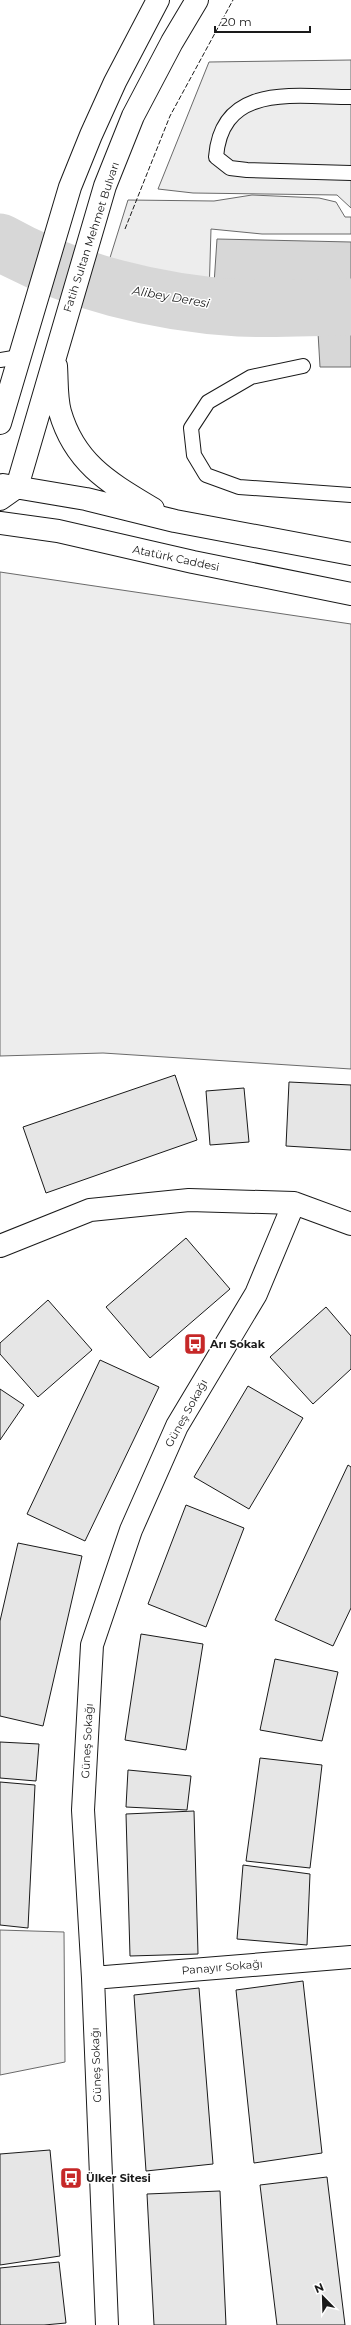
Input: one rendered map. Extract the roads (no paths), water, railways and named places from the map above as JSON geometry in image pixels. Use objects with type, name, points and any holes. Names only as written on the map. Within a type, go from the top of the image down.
[{"type":"main road","points":[[0,385],[70,187],[90,135],[115,82],[158,0]]},
{"type":"main road","name":"Fatih Sultan Mehmet Bulvarı","points":[[6,490],[54,352],[105,186],[133,116],[197,0]]},
{"type":"main road","points":[[54,352],[59,411],[77,451],[107,481],[175,521]]},
{"type":"main road","points":[[0,423],[10,359]]},
{"type":"main road","points":[[6,490],[86,499],[175,521],[351,554]]},
{"type":"main road","name":"Atatürk Caddesi","points":[[4,520],[193,562],[351,594]]},
{"type":"main road","points":[[0,1246],[90,1210],[189,1200],[294,1203],[351,1224]]},
{"type":"main road","name":"Güneş Sokağı","points":[[107,2325],[93,1978],[83,1810],[92,1645],[131,1530],[177,1426],[256,1294],[294,1203]]},
{"type":"main road","name":"Panayır Sokağı","points":[[93,1978],[351,1956]]},
{"type":"lane","points":[[351,97],[270,96],[248,102],[232,113],[217,144],[216,158],[230,168],[247,170],[351,172]]},
{"type":"lane","points":[[303,366],[251,377],[208,402],[192,428],[194,455],[206,475],[239,487],[351,495]]},
{"type":"waterway","name":"Alibey Deresi","points":[[0,242],[27,256],[85,279],[116,288],[177,301],[253,309],[351,307]]},
{"type":"place","name":"Arı Sokak","points":[[195,1344]]},
{"type":"place","name":"Ülker Sitesi","points":[[71,2178]]}]
